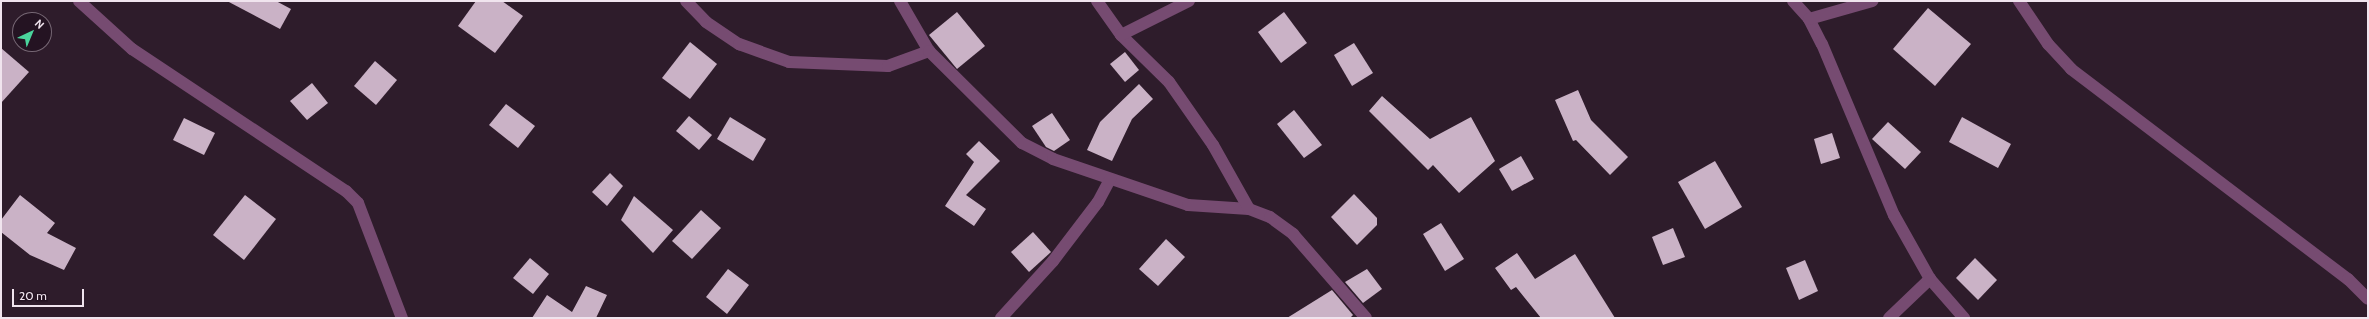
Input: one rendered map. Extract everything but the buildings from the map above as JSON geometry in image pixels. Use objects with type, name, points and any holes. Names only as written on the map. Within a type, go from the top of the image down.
[{"type":"street","points":[[79,1],[132,49],[346,191],[358,202],[402,318]]},
{"type":"street","points":[[686,1],[706,22],[739,44],[789,62],[888,66],[929,51]]},
{"type":"street","points":[[900,1],[929,51],[1022,143],[1053,159],[1188,205],[1249,209],[1270,217],[1292,234],[1366,318]]},
{"type":"street","points":[[1097,1],[1121,36],[1169,82],[1213,145],[1249,209]]},
{"type":"street","points":[[1121,36],[1189,1]]},
{"type":"street","points":[[1793,1],[1809,19],[1894,215],[1930,279],[1964,318]]},
{"type":"street","points":[[1809,19],[1872,1]]},
{"type":"street","points":[[2019,1],[2048,44],[2070,69],[2348,279],[2368,299]]},
{"type":"street","points":[[1001,318],[1053,261],[1098,202],[1110,178]]},
{"type":"street","points":[[1889,318],[1930,279]]}]
